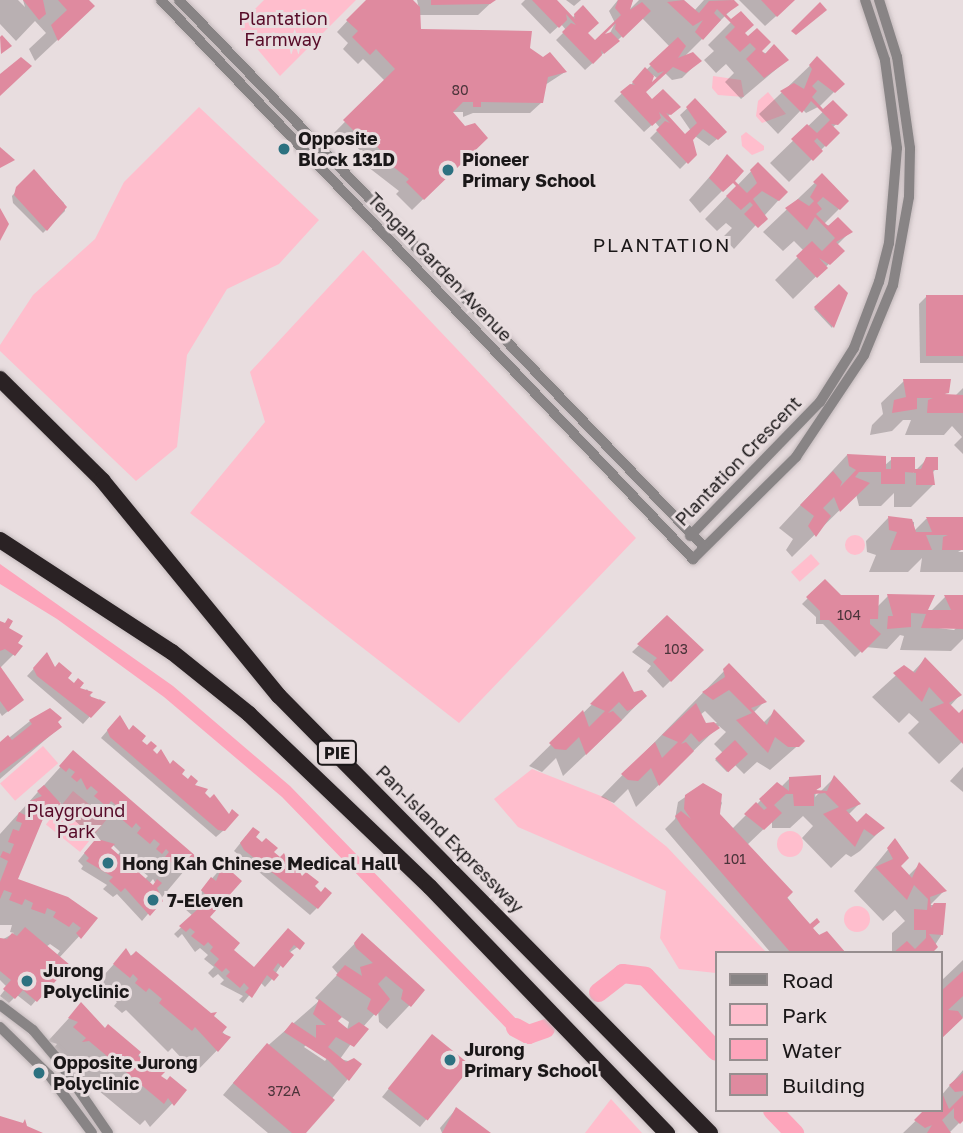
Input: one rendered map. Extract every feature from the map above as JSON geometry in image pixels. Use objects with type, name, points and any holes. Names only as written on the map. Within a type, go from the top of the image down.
[{"type":"highway","name":"Pan-Island Expressway","points":[[0,379],[102,480],[279,696],[710,1133]]},
{"type":"highway","name":"PIE","points":[[0,540],[160,644],[250,714],[430,887],[667,1133]]},
{"type":"highway","points":[[591,1053],[656,1133]]},
{"type":"street","name":"Tengah Garden Avenue","points":[[161,0],[693,559]]},
{"type":"street","name":"Tengah Garden Avenue","points":[[179,0],[704,547]]},
{"type":"street","name":"Plantation Crescent","points":[[680,545],[820,401],[854,348],[879,282],[889,243],[897,148],[885,60],[865,0]]},
{"type":"street","name":"Plantation Crescent","points":[[693,559],[803,447],[864,355],[892,285],[909,197],[910,148],[901,80],[879,0]]},
{"type":"street","points":[[240,83],[250,74]]},
{"type":"street","points":[[0,1005],[33,1030],[56,1057],[108,1133]]},
{"type":"street","points":[[0,1027],[49,1075],[92,1133]]},
{"type":"green space","name":"Plantation Farmway","points":[[264,0],[356,0],[280,76],[238,26]]},
{"type":"green space","points":[[713,76],[741,80],[744,97],[718,95],[712,88]]},
{"type":"green space","points":[[768,92],[786,114],[762,123],[756,116],[758,101]]},
{"type":"green space","points":[[199,107],[319,220],[279,264],[227,289],[187,355],[177,447],[136,481],[0,351],[0,345],[33,295],[95,239],[124,182]]},
{"type":"green space","points":[[746,132],[764,146],[764,150],[752,155],[742,146],[741,136]]},
{"type":"green space","points":[[363,250],[636,538],[459,723],[190,513],[265,422],[250,372]]},
{"type":"green space","points":[[855,535],[862,538],[865,545],[862,552],[855,555],[848,552],[845,545],[848,538]]},
{"type":"green space","points":[[811,554],[820,564],[800,582],[791,572]]},
{"type":"green space","points":[[43,746],[58,763],[15,801],[0,783]]},
{"type":"green space","points":[[532,769],[606,798],[667,847],[765,951],[715,951],[715,973],[679,969],[660,938],[666,891],[518,827],[494,799]]},
{"type":"green space","name":"Playground Park","points":[[73,791],[107,819],[80,852],[46,824]]},
{"type":"green space","points":[[790,831],[799,835],[803,844],[799,853],[790,857],[781,853],[777,844],[781,835]]},
{"type":"green space","points":[[857,906],[866,910],[870,919],[866,928],[857,932],[848,928],[844,919],[848,910]]},
{"type":"green space","points":[[611,1099],[642,1133],[585,1133]]},
{"type":"water","points":[[0,564],[173,686],[290,786],[523,1026],[530,1026],[542,1038],[524,1040],[514,1036],[282,797],[164,697],[57,619],[0,584]]},
{"type":"building","points":[[23,0],[43,0],[46,14],[39,20]]},
{"type":"building","points":[[58,0],[89,0],[95,6],[58,41],[51,25],[67,10]]},
{"type":"building","name":"Pioneer Primary School","points":[[366,0],[413,0],[420,7],[421,29],[532,31],[530,48],[543,57],[550,52],[567,72],[548,77],[543,103],[481,102],[481,107],[473,107],[473,102],[463,102],[453,112],[465,126],[475,123],[488,138],[424,200],[406,182],[409,179],[378,155],[381,151],[365,133],[361,138],[343,120],[395,69],[376,49],[370,55],[352,37],[358,31],[346,20]]},
{"type":"building","points":[[431,0],[496,0],[490,4],[431,5]]},
{"type":"building","points":[[532,0],[557,0],[575,19],[574,14],[583,5],[599,23],[588,33],[595,40],[621,15],[615,8],[618,0],[633,0],[630,10],[642,2],[651,11],[623,38],[615,29],[616,23],[605,34],[611,32],[620,41],[604,54],[601,50],[602,55],[593,64],[562,32],[571,23],[576,25],[566,14],[567,20],[559,28]]},
{"type":"building","points":[[684,0],[699,13],[709,1],[734,0],[739,5],[726,14],[731,19],[741,11],[754,25],[745,33],[748,36],[757,28],[771,42],[762,51],[765,54],[774,44],[789,60],[764,78],[746,59],[756,49],[750,43],[740,52],[725,37],[735,27],[717,9],[714,13],[721,20],[703,40],[695,32],[703,20],[693,26],[667,2]]},
{"type":"building","points":[[761,0],[795,0],[777,17]]},
{"type":"building","points":[[820,2],[827,10],[796,35],[791,31]]},
{"type":"building","points":[[2,35],[12,46],[1,54],[0,37]]},
{"type":"building","points":[[678,37],[686,46],[678,58],[693,52],[702,61],[686,73],[673,67],[646,92],[652,99],[663,89],[681,107],[671,115],[666,113],[685,134],[697,123],[686,107],[695,98],[727,132],[718,140],[703,129],[693,140],[697,155],[688,164],[656,130],[665,121],[670,123],[659,112],[661,118],[652,126],[620,92],[630,84],[635,85],[632,82],[645,67],[654,76],[652,82],[664,71],[658,73],[649,64]]},
{"type":"building","points":[[817,56],[845,84],[835,93],[818,80],[812,86],[817,91],[812,97],[823,109],[833,100],[848,115],[838,125],[831,124],[840,133],[826,147],[817,138],[814,141],[823,151],[813,161],[791,139],[807,124],[817,133],[830,120],[811,101],[802,113],[780,91],[794,83],[804,89],[812,69],[809,65]]},
{"type":"building","points":[[21,57],[32,66],[0,96],[0,74]]},
{"type":"building","points":[[0,147],[15,160],[0,168]]},
{"type":"building","points":[[727,154],[744,171],[735,181],[747,193],[757,183],[750,170],[758,162],[788,192],[779,201],[762,191],[753,199],[768,219],[758,228],[744,214],[753,205],[750,202],[741,210],[726,196],[736,186],[733,183],[723,192],[709,178]]},
{"type":"building","points":[[34,169],[67,207],[47,231],[14,195],[16,187]]},
{"type":"building","points":[[822,173],[849,201],[840,210],[823,197],[817,203],[822,209],[816,214],[828,226],[838,217],[853,232],[836,242],[845,251],[830,265],[819,258],[828,268],[817,278],[796,256],[812,241],[822,251],[835,238],[815,217],[807,230],[785,208],[798,199],[809,206],[814,201],[810,197],[817,185],[813,182]]},
{"type":"building","points":[[0,208],[9,224],[0,241]]},
{"type":"building","points":[[839,284],[848,293],[834,328],[814,307]]},
{"type":"building","points":[[926,295],[963,295],[963,356],[926,356]]},
{"type":"building","points":[[903,379],[951,379],[949,393],[944,394],[963,395],[963,413],[927,413],[928,400],[933,398],[917,398],[917,409],[892,413],[894,400],[906,397]]},
{"type":"building","points":[[847,454],[886,456],[886,469],[891,469],[891,457],[915,457],[915,469],[921,469],[926,457],[938,457],[938,470],[933,470],[935,485],[916,485],[916,473],[905,472],[905,484],[881,484],[881,472],[859,472],[855,477],[870,483],[840,512],[834,497],[823,508],[831,516],[816,537],[808,526],[814,516],[800,505],[833,471],[842,482],[840,487],[856,470],[849,466]]},
{"type":"building","points":[[888,516],[912,519],[916,532],[932,532],[926,517],[963,517],[963,550],[942,550],[943,537],[948,535],[926,535],[932,550],[890,550],[897,532],[889,530]]},
{"type":"building","points":[[825,579],[841,595],[879,595],[878,619],[870,619],[870,624],[881,634],[862,653],[829,620],[820,620],[820,611],[806,597]]},
{"type":"building","points":[[887,594],[935,595],[928,610],[951,610],[944,595],[963,595],[963,629],[921,628],[926,614],[911,613],[911,627],[887,629],[888,616],[893,616]]},
{"type":"building","points":[[667,615],[704,650],[671,682],[653,662],[657,658],[637,644]]},
{"type":"building","points":[[8,618],[13,621],[9,628],[23,636],[18,643],[23,646],[15,656],[5,649],[0,651],[0,621],[5,623]]},
{"type":"building","points":[[47,652],[55,667],[59,662],[72,673],[68,678],[74,683],[78,678],[84,683],[80,688],[93,692],[89,696],[106,702],[91,718],[37,676],[33,668]]},
{"type":"building","points":[[925,657],[962,695],[949,703],[959,713],[963,709],[963,744],[929,709],[944,703],[929,687],[922,702],[893,673],[904,665],[915,673]]},
{"type":"building","points":[[729,663],[767,702],[751,708],[767,725],[774,709],[805,741],[799,747],[788,747],[775,737],[768,753],[736,720],[752,713],[729,690],[713,700],[702,692],[725,677],[723,669]]},
{"type":"building","points":[[0,666],[24,700],[8,712],[0,701]]},
{"type":"building","points":[[623,671],[634,692],[642,690],[647,696],[627,711],[619,702],[608,713],[613,711],[622,720],[586,755],[579,737],[566,750],[555,749],[549,743],[583,710],[589,727],[605,711],[590,704]]},
{"type":"building","points":[[696,703],[706,723],[714,722],[720,728],[699,742],[691,733],[681,744],[686,742],[694,751],[659,786],[651,768],[638,781],[628,780],[621,774],[655,742],[662,758],[678,742],[662,735]]},
{"type":"building","points":[[50,708],[62,718],[58,722],[62,727],[0,773],[0,742],[8,735],[12,740],[32,724],[29,720]]},
{"type":"building","points":[[120,715],[129,730],[133,725],[146,736],[142,741],[147,745],[151,741],[157,746],[153,750],[157,754],[161,749],[170,764],[173,760],[185,770],[182,774],[188,779],[191,775],[198,781],[195,785],[208,789],[205,793],[210,798],[214,794],[229,814],[232,809],[239,815],[225,831],[218,830],[110,737],[107,730]]},
{"type":"building","points":[[735,740],[748,754],[728,772],[715,758]]},
{"type":"building","points":[[73,750],[198,858],[184,873],[176,858],[172,863],[165,857],[169,852],[166,849],[162,854],[156,849],[160,844],[154,839],[150,844],[137,833],[141,828],[136,823],[132,828],[112,811],[117,806],[111,801],[107,807],[94,796],[98,792],[91,786],[87,790],[81,778],[77,782],[71,777],[75,772],[69,768],[66,772],[59,766]]},
{"type":"building","points":[[821,775],[821,787],[816,790],[827,791],[834,775],[861,804],[846,810],[857,822],[866,813],[885,828],[874,836],[864,829],[855,847],[823,814],[839,807],[825,793],[814,794],[814,806],[794,806],[793,794],[786,794],[774,805],[782,813],[764,830],[744,814],[756,802],[764,810],[767,808],[759,799],[777,782],[789,791],[789,777]]},
{"type":"building","points":[[703,783],[722,794],[720,814],[793,892],[787,898],[810,924],[817,918],[820,922],[813,928],[819,935],[827,931],[844,951],[789,951],[682,827],[675,816],[681,811],[691,819],[684,809],[685,795]]},
{"type":"building","points":[[44,785],[61,804],[43,819],[18,879],[68,897],[98,918],[81,939],[76,933],[81,928],[73,922],[69,927],[53,917],[56,912],[47,908],[45,914],[31,909],[33,903],[25,899],[22,905],[9,900],[12,893],[4,890],[0,899],[0,882],[8,861],[0,857],[3,851],[10,854],[14,844],[8,842],[13,829],[19,831],[22,823],[16,821],[19,812],[25,815],[31,808],[25,803],[42,796],[37,791]]},
{"type":"building","points":[[253,827],[260,832],[256,837],[262,842],[266,838],[278,848],[274,852],[280,857],[284,853],[290,866],[294,861],[302,876],[306,872],[319,882],[315,886],[321,892],[325,887],[332,893],[318,909],[244,850],[240,843]]},
{"type":"building","points":[[895,838],[909,858],[901,866],[912,878],[919,862],[947,891],[930,897],[931,908],[934,903],[946,903],[943,935],[929,934],[938,947],[934,951],[895,951],[907,941],[915,949],[926,938],[926,930],[914,930],[914,909],[927,910],[928,899],[914,885],[907,900],[875,867],[893,859],[887,848]]},
{"type":"building","points":[[94,841],[115,844],[111,848],[153,885],[157,879],[162,883],[157,888],[163,901],[150,916],[125,888],[121,892],[109,881],[113,877],[86,861],[89,858],[84,853]]},
{"type":"building","points":[[223,864],[242,881],[210,917],[240,943],[234,950],[254,967],[288,928],[305,943],[300,950],[294,945],[289,951],[294,955],[283,968],[278,963],[273,970],[279,975],[274,981],[267,975],[252,998],[245,992],[249,988],[244,983],[240,988],[226,976],[230,972],[226,968],[222,972],[214,965],[219,959],[210,951],[213,947],[208,942],[204,946],[191,936],[195,932],[190,928],[186,932],[179,926],[199,908],[191,901],[205,894],[201,890],[211,877],[216,881]]},
{"type":"building","points":[[25,927],[70,965],[37,1002],[23,990],[15,999],[3,989],[11,980],[0,971],[0,938],[7,939],[12,933],[17,936]]},
{"type":"building","points":[[362,933],[425,990],[411,1007],[401,999],[403,990],[386,976],[378,984],[390,999],[376,1016],[367,1009],[371,999],[336,975],[345,965],[362,976],[360,967],[373,963],[354,943]]},
{"type":"building","points":[[126,948],[131,956],[136,951],[211,1013],[217,1012],[214,1016],[227,1027],[222,1033],[231,1037],[218,1052],[195,1027],[192,1031],[159,1003],[162,999],[149,988],[146,992],[135,983],[138,979],[133,974],[130,978],[113,964]]},
{"type":"building","points":[[963,971],[963,996],[948,1010],[958,1011],[963,1018],[942,1038],[942,990]]},
{"type":"building","points":[[319,999],[342,1017],[338,1021],[348,1029],[359,1022],[369,1029],[354,1047],[336,1037],[328,1047],[346,1062],[354,1058],[362,1064],[349,1081],[328,1060],[284,1032],[292,1022],[316,1038],[316,1025],[326,1025],[313,1014]]},
{"type":"building","points":[[81,1002],[105,1028],[108,1024],[141,1052],[138,1056],[151,1067],[154,1063],[165,1072],[161,1076],[167,1080],[170,1076],[187,1090],[174,1106],[168,1098],[164,1104],[89,1041],[82,1042],[86,1038],[73,1027],[78,1022],[68,1018]]},
{"type":"building","points":[[432,1034],[472,1066],[428,1120],[388,1088]]},
{"type":"building","points":[[267,1043],[335,1100],[306,1133],[292,1133],[233,1083]]},
{"type":"building","points":[[963,1073],[963,1091],[955,1092],[949,1085]]},
{"type":"building","points":[[942,1093],[949,1109],[963,1095],[963,1121],[960,1124],[954,1118],[954,1108],[942,1120],[951,1133],[927,1133],[932,1125],[925,1128],[914,1120],[922,1112],[942,1112]]},
{"type":"building","points":[[456,1107],[491,1133],[442,1133]]},
{"type":"building","points":[[0,1116],[23,1123],[25,1119],[27,1126],[43,1133],[0,1133]]},
{"type":"waterway","points":[[598,992],[622,973],[645,976],[715,1050]]},
{"type":"waterway","points":[[515,1027],[528,1034],[545,1028]]},
{"type":"waterway","points":[[774,1112],[794,1133]]},
{"type":"place","name":"Opposite Block 131D","points":[[284,149]]},
{"type":"place","name":"Pioneer Primary School","points":[[448,170]]},
{"type":"place","name":"Hong Kah Chinese Medical Hall","points":[[108,863]]},
{"type":"place","name":"7-Eleven","points":[[153,900]]},
{"type":"place","name":"Jurong Polyclinic","points":[[27,981]]},
{"type":"place","name":"Jurong Primary School","points":[[450,1060]]},
{"type":"place","name":"Opposite Jurong Polyclinic","points":[[39,1073]]},
{"type":"district","name":"PLANTATION","points":[[662,245]]}]
